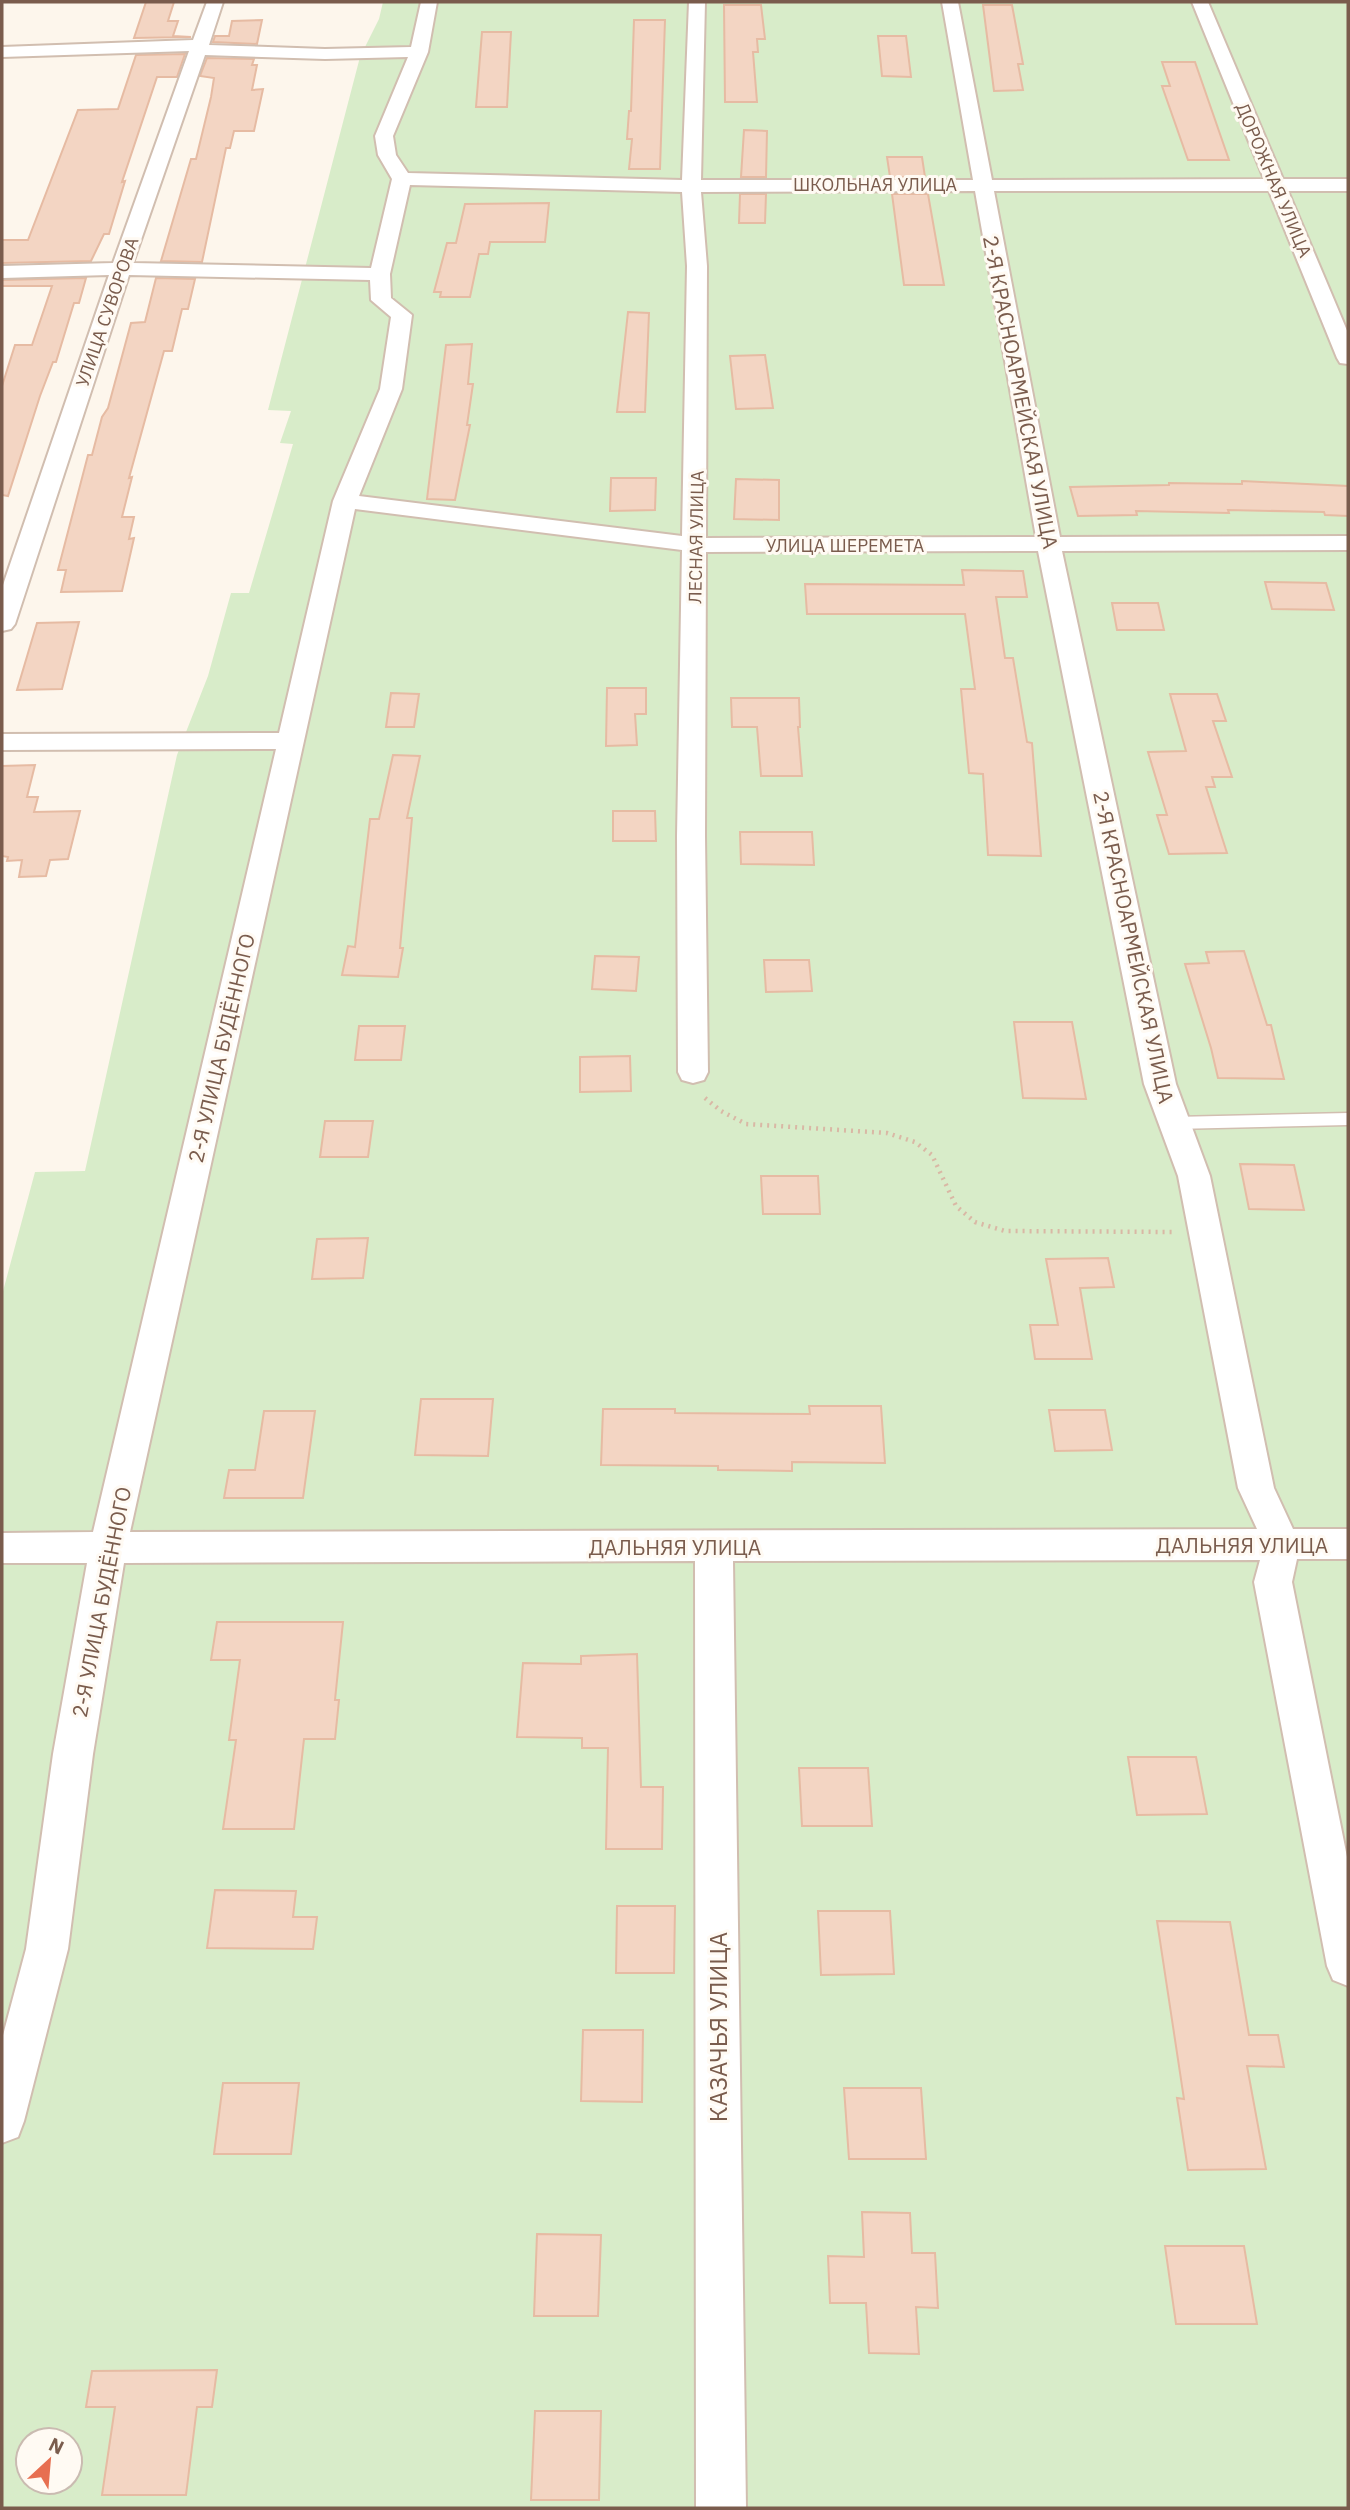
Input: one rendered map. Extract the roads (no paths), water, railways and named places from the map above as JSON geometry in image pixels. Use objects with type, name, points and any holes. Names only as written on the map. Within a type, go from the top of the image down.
[{"type":"street","name":"УЛИЦА СУВОРОВА","points":[[2,624],[121,269],[215,2]]},
{"type":"street","points":[[402,179],[387,155],[384,136],[419,52],[429,2]]},
{"type":"street","name":"ЛЕСНАЯ УЛИЦА","points":[[693,1072],[691,836],[697,266],[691,184],[697,2]]},
{"type":"street","name":"2-Я КРАСНОАРМЕЙСКАЯ УЛИЦА","points":[[950,2],[1049,544],[1160,1084],[1194,1176],[1256,1488],[1282,1544]]},
{"type":"street","name":"ДОРОЖНАЯ УЛИЦА","points":[[1200,2],[1348,358]]},
{"type":"street","points":[[2,52],[199,48],[325,54],[419,52]]},
{"type":"street","name":"ШКОЛЬНАЯ УЛИЦА","points":[[402,179],[691,184],[1348,185]]},
{"type":"street","name":"2-Я УЛИЦА БУДЁННОГО","points":[[2,2120],[47,1949],[73,1754],[108,1549],[345,500],[391,389],[401,315],[381,300],[380,274],[402,179]]},
{"type":"street","points":[[2,272],[121,269],[380,274]]},
{"type":"street","name":"УЛИЦА ШЕРЕМЕТА","points":[[345,500],[695,545],[1348,543]]},
{"type":"street","points":[[2,742],[290,741]]},
{"type":"street","points":[[1282,1544],[1273,1583],[1348,1966]]},
{"type":"street","name":"ДАЛЬНЯЯ УЛИЦА","points":[[2,1548],[1348,1544]]},
{"type":"street","name":"КАЗАЧЬЯ УЛИЦА","points":[[715,1546],[721,2508]]},
{"type":"lane","points":[[1174,1123],[1348,1119]]}]
